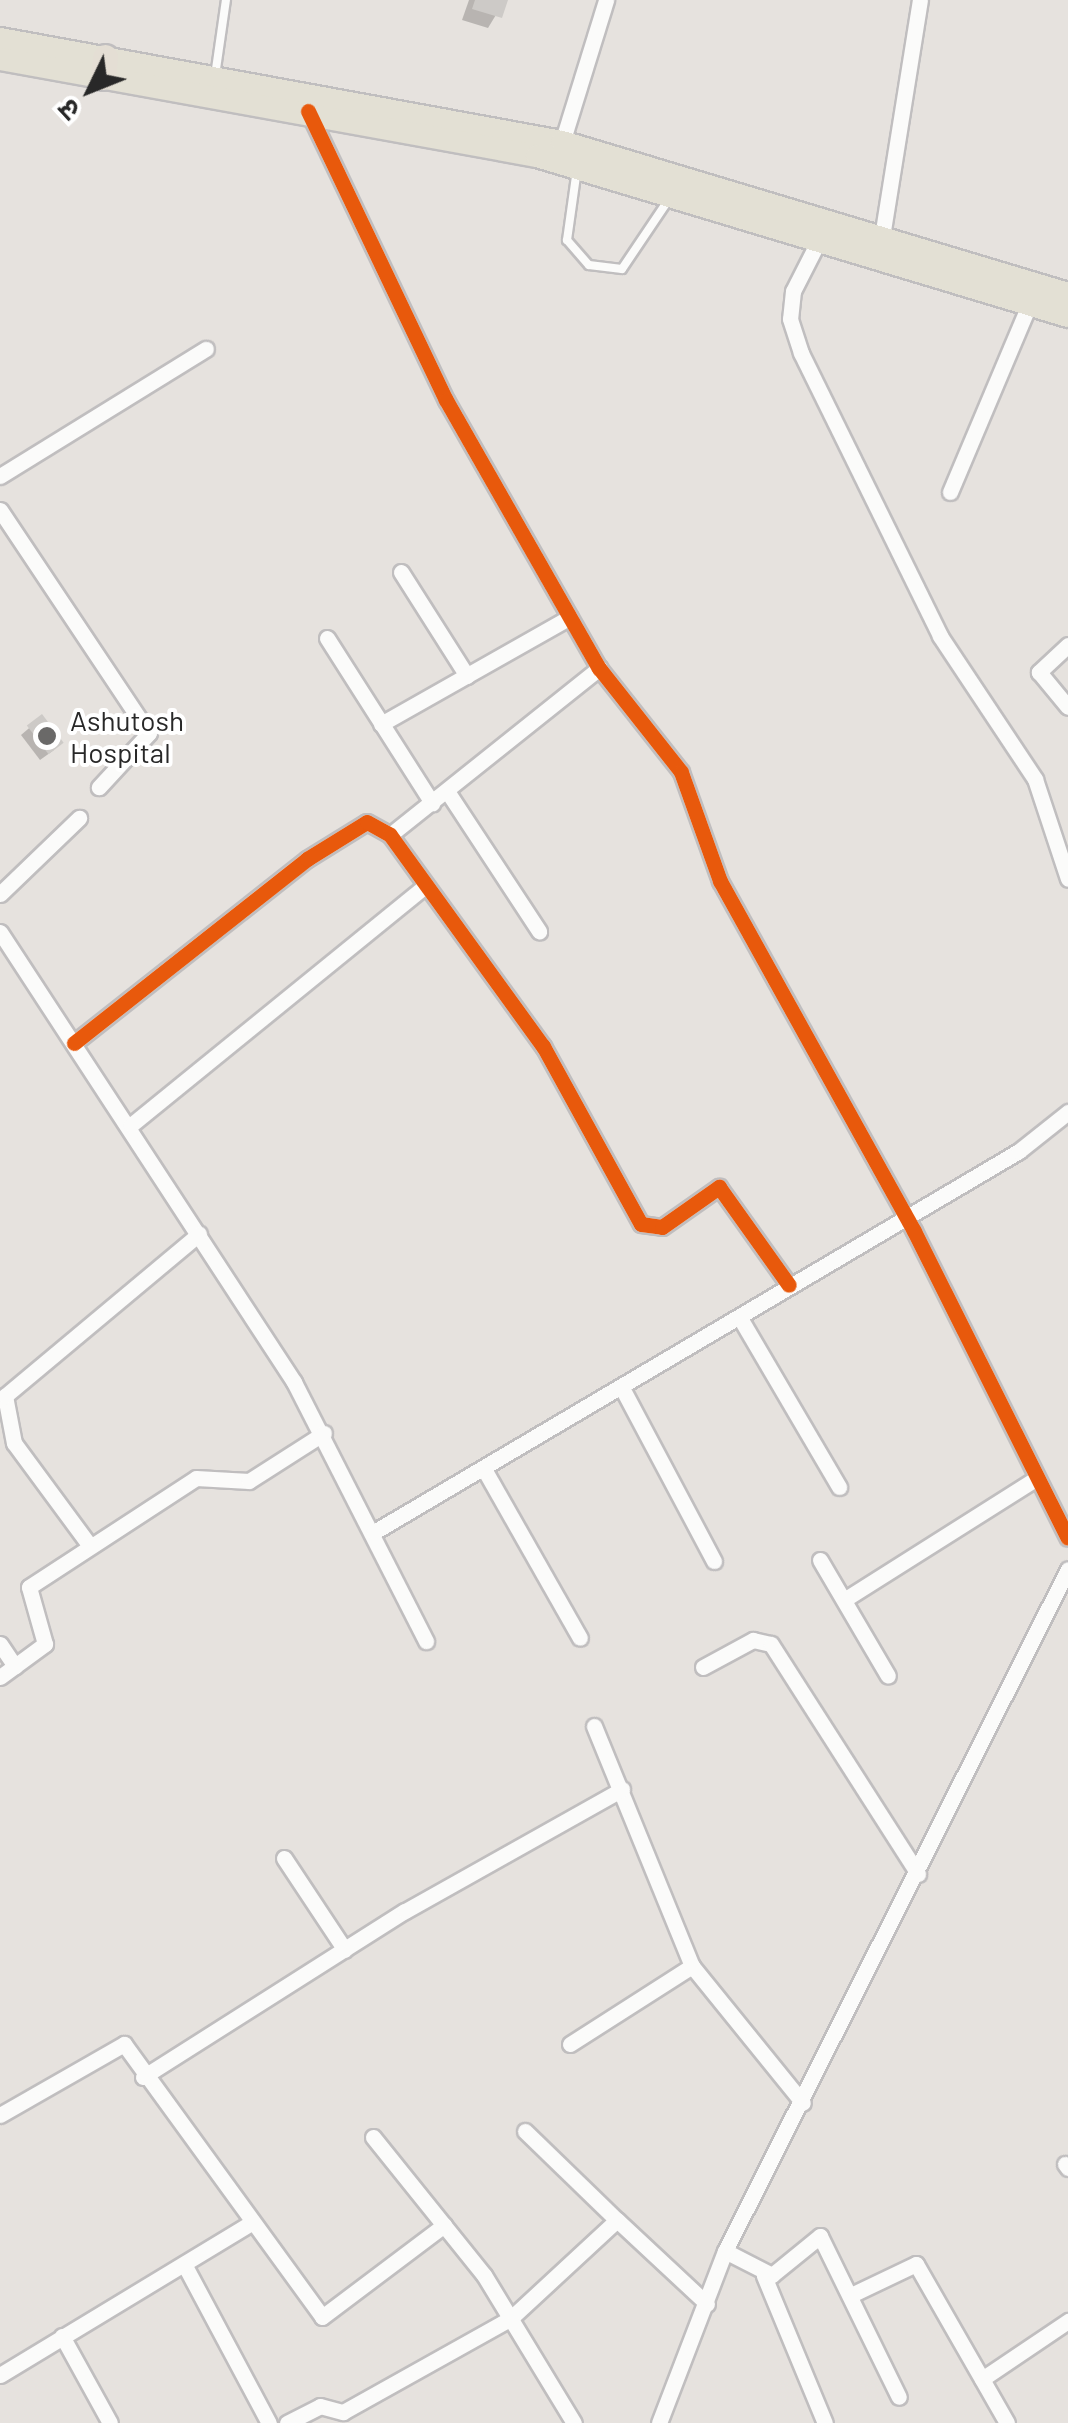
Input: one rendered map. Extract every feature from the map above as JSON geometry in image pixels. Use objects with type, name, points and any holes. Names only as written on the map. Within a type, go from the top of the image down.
[{"type":"main road","points":[[0,39],[104,67],[308,111],[566,157],[671,195],[818,240],[880,248],[1068,316]]},
{"type":"main road","points":[[0,59],[214,76],[566,157],[880,248],[1068,294]]},
{"type":"street","points":[[566,157],[606,0]]},
{"type":"street","points":[[880,248],[920,0]]},
{"type":"street","points":[[308,111],[446,400],[599,668],[681,772],[720,881],[904,1214],[1068,1538]]},
{"type":"street","points":[[818,240],[794,290],[790,319],[801,353],[940,636],[1035,779],[1068,879]]},
{"type":"street","points":[[950,492],[1030,304]]},
{"type":"street","points":[[0,476],[206,350]]},
{"type":"street","points":[[0,510],[149,734],[99,787]]},
{"type":"street","points":[[401,572],[466,676]]},
{"type":"street","points":[[382,724],[570,617]]},
{"type":"street","points":[[327,638],[432,803]]},
{"type":"street","points":[[1068,644],[1040,672],[1068,707]]},
{"type":"street","points":[[390,835],[599,668]]},
{"type":"street","points":[[446,791],[539,931]]},
{"type":"street","points":[[0,894],[79,818]]},
{"type":"street","points":[[74,1043],[356,824],[390,835],[424,887],[543,1046],[641,1224],[662,1227],[719,1187],[790,1285]]},
{"type":"street","points":[[131,1125],[424,887]]},
{"type":"street","points":[[0,932],[131,1125],[324,1433],[426,1641]]},
{"type":"street","points":[[374,1532],[740,1318],[904,1214],[1019,1151],[1068,1112]]},
{"type":"street","points":[[90,1546],[14,1443],[5,1396],[199,1234]]},
{"type":"street","points":[[740,1318],[839,1487]]},
{"type":"street","points":[[622,1388],[714,1561]]},
{"type":"street","points":[[0,1676],[47,1638],[26,1600],[28,1587],[196,1478],[249,1481],[324,1433]]},
{"type":"street","points":[[484,1469],[580,1638]]},
{"type":"street","points":[[846,1598],[1035,1479]]},
{"type":"street","points":[[820,1560],[846,1598],[888,1676]]},
{"type":"street","points":[[660,2423],[725,2251],[803,2103],[1068,1569]]},
{"type":"street","points":[[702,1667],[754,1640],[771,1644],[918,1874]]},
{"type":"street","points":[[0,1644],[15,1666]]},
{"type":"street","points":[[594,1726],[692,1966],[803,2103]]},
{"type":"street","points":[[142,2077],[345,1950],[622,1789]]},
{"type":"street","points":[[284,1858],[345,1950]]},
{"type":"street","points":[[570,2044],[692,1966]]},
{"type":"street","points":[[0,2115],[119,2042],[248,2224],[314,2310],[330,2317],[444,2224]]},
{"type":"street","points":[[526,2130],[706,2304]]},
{"type":"street","points":[[373,2136],[444,2224],[512,2318],[574,2423]]},
{"type":"street","points":[[287,2423],[320,2406],[343,2412],[512,2318],[616,2220]]},
{"type":"street","points":[[0,2375],[248,2224]]},
{"type":"street","points":[[764,2276],[820,2236],[899,2397]]},
{"type":"street","points":[[725,2251],[764,2276],[825,2423]]},
{"type":"street","points":[[184,2264],[269,2423]]},
{"type":"street","points":[[851,2295],[916,2264],[1006,2423]]},
{"type":"street","points":[[982,2379],[1068,2321]]},
{"type":"street","points":[[62,2336],[110,2423]]},
{"type":"lane","points":[[214,76],[226,0]]},
{"type":"lane","points":[[566,157],[566,240],[600,268],[622,268],[671,195]]},
{"type":"building","points":[[475,0],[508,0],[502,18],[472,9]]},
{"type":"building","points":[[42,714],[64,743],[48,754],[27,725]]},
{"type":"cycle path","points":[[308,111],[446,400],[599,668],[681,772],[720,881],[914,1231],[1068,1538]]},
{"type":"cycle path","points":[[74,1043],[307,859],[367,822],[390,835],[543,1046],[641,1224],[662,1227],[719,1187],[789,1285]]},
{"type":"place","name":"Ashutosh Hospital","points":[[47,736]]}]
